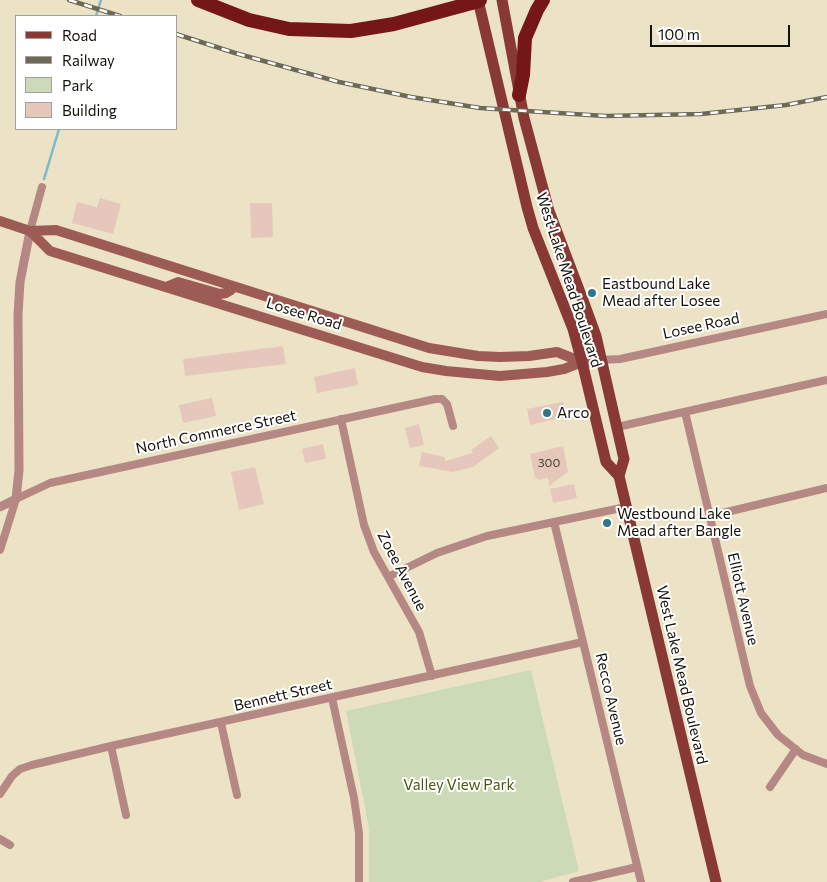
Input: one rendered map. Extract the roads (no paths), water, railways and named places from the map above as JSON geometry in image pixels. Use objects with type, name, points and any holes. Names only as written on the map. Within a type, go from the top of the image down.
[{"type":"highway","points":[[198,0],[249,20],[289,29],[351,31],[394,24],[479,0]]},
{"type":"highway","points":[[519,95],[523,75],[525,38],[543,0]]},
{"type":"main road","name":"West Lake Mead Boulevard","points":[[479,0],[533,228],[572,329],[582,362],[606,462],[619,476]]},
{"type":"main road","name":"West Lake Mead Boulevard","points":[[502,0],[524,118],[549,211],[596,336],[624,459],[619,476],[716,882]]},
{"type":"main road","name":"Losee Road","points":[[0,221],[30,231],[56,230],[429,348],[470,355],[500,357],[557,352],[582,362]]},
{"type":"main road","name":"Losee Road","points":[[30,231],[50,250],[422,367],[500,376],[523,375],[564,369],[582,362],[601,360]]},
{"type":"main road","points":[[166,287],[178,282],[220,294],[231,290],[232,286]]},
{"type":"street","points":[[0,550],[16,499],[19,470],[18,315],[20,282],[30,231],[42,187]]},
{"type":"street","name":"Losee Road","points":[[601,360],[620,359],[827,314]]},
{"type":"street","points":[[617,427],[827,380]]},
{"type":"street","name":"North Commerce Street","points":[[0,506],[50,483],[435,399],[442,399],[447,404],[453,426]]},
{"type":"street","name":"Elliott Avenue","points":[[685,412],[750,686],[761,713],[778,735],[803,754],[827,764]]},
{"type":"street","name":"Zoee Avenue","points":[[340,419],[364,525],[374,552],[419,632],[432,676]]},
{"type":"street","points":[[710,516],[826,491]]},
{"type":"street","points":[[388,577],[437,553],[487,536],[626,507]]},
{"type":"street","name":"Recco Avenue","points":[[554,522],[641,882]]},
{"type":"street","name":"Bennett Street","points":[[0,794],[12,776],[32,765],[583,642]]},
{"type":"street","points":[[332,698],[354,798],[359,833],[359,882]]},
{"type":"street","points":[[221,723],[237,795]]},
{"type":"street","points":[[111,746],[126,816]]},
{"type":"street","points":[[770,787],[796,749]]},
{"type":"street","points":[[0,839],[10,845]]},
{"type":"street","points":[[573,882],[637,867]]},
{"type":"waterway","points":[[96,15],[101,0]]},
{"type":"waterway","points":[[44,179],[59,130]]},
{"type":"railway","points":[[69,0],[117,15]]},
{"type":"railway","points":[[178,35],[235,53],[339,82],[411,97],[480,108],[605,116],[701,114],[786,105],[827,97]]},
{"type":"place","name":"Eastbound Lake Mead after Losee","points":[[592,293]]},
{"type":"place","name":"Arco","points":[[547,413]]},
{"type":"place","name":"Westbound Lake Mead after Bangle","points":[[607,523]]},
{"type":"park label","name":"Valley View Park","points":[[459,785]]}]
